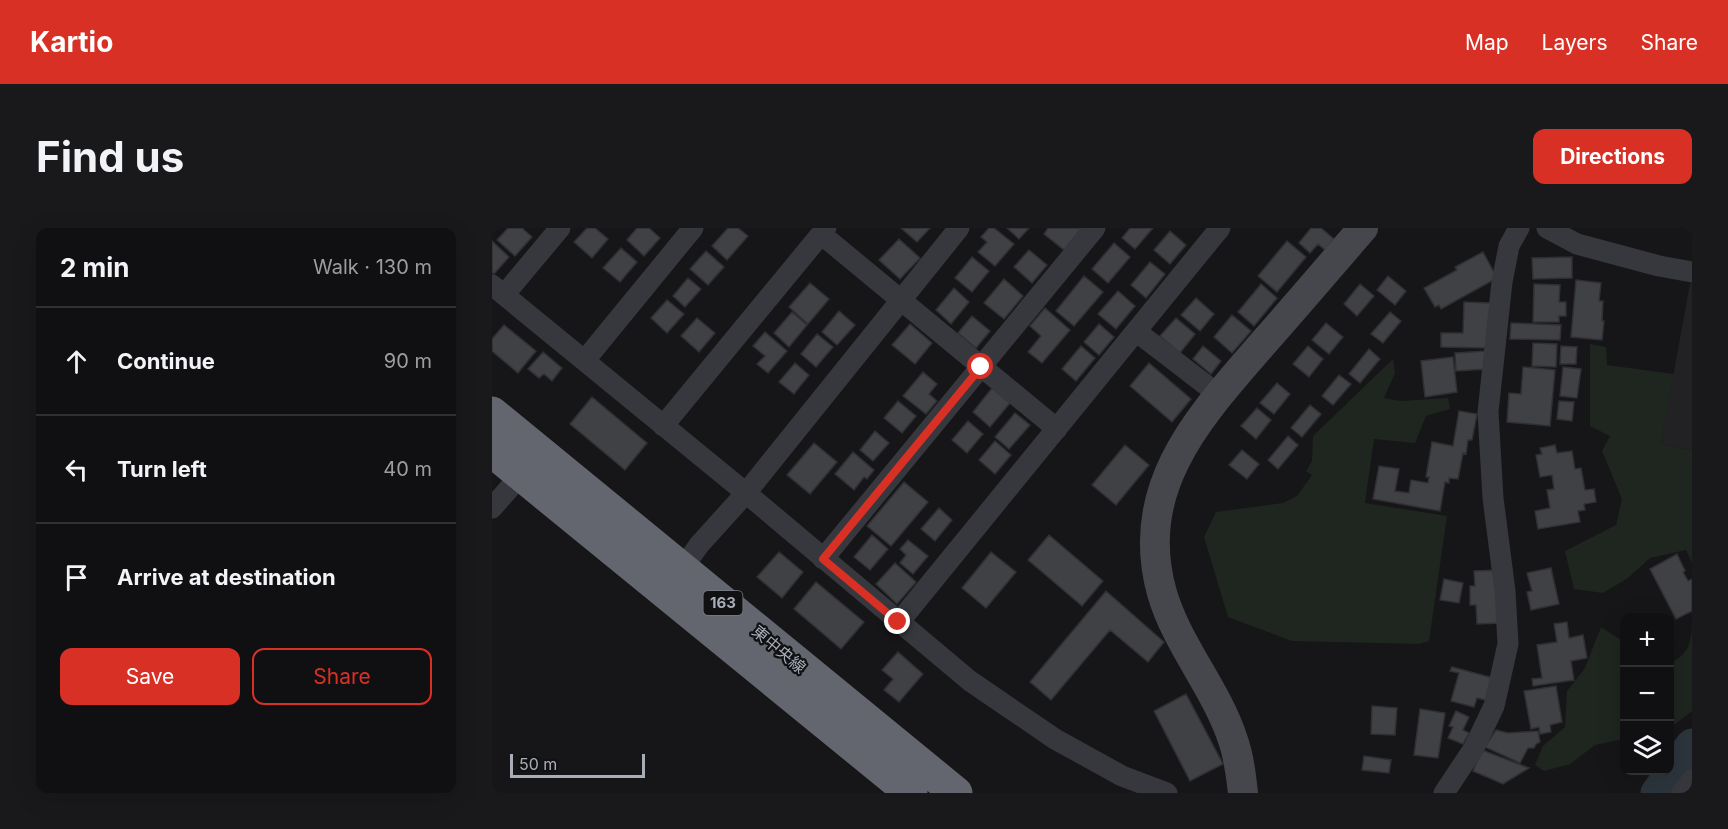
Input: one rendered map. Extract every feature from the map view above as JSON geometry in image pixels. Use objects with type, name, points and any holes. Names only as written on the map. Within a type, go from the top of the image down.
[{"type":"highway","name":"東中央線","points":[[492,413],[956,793]]},
{"type":"highway","name":"東中央線","points":[[492,452],[910,793]]},
{"type":"street","points":[[560,228],[498,290],[746,493],[970,681],[1055,739],[1122,776],[1167,793]]},
{"type":"street","points":[[585,360],[693,228]]},
{"type":"street","points":[[682,569],[699,545],[746,493],[959,228]]},
{"type":"street","points":[[823,559],[1095,228]]},
{"type":"street","points":[[898,622],[1220,228]]},
{"type":"street","points":[[1243,793],[1233,739],[1177,631],[1162,593],[1156,558],[1159,512],[1168,473],[1179,451],[1219,395],[1363,228]]},
{"type":"street","points":[[1444,793],[1474,748],[1494,706],[1508,645],[1505,591],[1493,498],[1488,412],[1502,282],[1509,246],[1519,228]]},
{"type":"street","points":[[1547,228],[1577,244],[1659,266],[1692,272]]},
{"type":"street","points":[[663,426],[823,231],[900,300],[1057,429]]},
{"type":"street","points":[[1137,332],[1219,395]]},
{"type":"street","points":[[492,508],[520,475]]},
{"type":"street","points":[[1682,793],[1692,780]]},
{"type":"shaded area","points":[[1690,283],[1692,284],[1692,450],[1661,444]]},
{"type":"shaded area","points":[[1590,344],[1606,347],[1607,365],[1674,374],[1661,444],[1692,450],[1692,563],[1686,550],[1650,558],[1628,578],[1603,593],[1574,589],[1565,551],[1616,525],[1622,499],[1602,451],[1610,436],[1590,426]]},
{"type":"shaded area","points":[[1393,359],[1395,373],[1384,398],[1401,401],[1448,398],[1450,409],[1426,416],[1415,443],[1374,439],[1365,503],[1447,516],[1429,641],[1419,644],[1292,641],[1228,617],[1204,537],[1216,512],[1283,503],[1297,496],[1312,475],[1306,471],[1312,461],[1313,436]]},
{"type":"shaded area","points":[[1601,627],[1620,639],[1620,740],[1595,745],[1570,764],[1544,771],[1535,765],[1543,746],[1565,727],[1567,691],[1585,668]]},
{"type":"shaded area","points":[[1692,627],[1692,711],[1674,725],[1674,660],[1687,649]]},
{"type":"building","points":[[508,228],[522,228],[532,237],[515,256],[497,240]]},
{"type":"building","points":[[587,228],[595,228],[608,239],[592,258],[574,242]]},
{"type":"building","points":[[637,228],[649,228],[660,238],[644,256],[627,240]]},
{"type":"building","points":[[728,228],[738,228],[748,236],[727,260],[712,246]]},
{"type":"building","points":[[901,228],[930,228],[917,242]]},
{"type":"building","points":[[989,228],[994,228],[1014,244],[995,266],[978,252],[987,242],[981,237]]},
{"type":"building","points":[[1007,228],[1029,228],[1019,239]]},
{"type":"building","points":[[1048,228],[1082,228],[1064,250],[1044,234]]},
{"type":"building","points":[[1130,228],[1153,228],[1135,249],[1122,238]]},
{"type":"building","points":[[1311,228],[1321,228],[1334,239],[1325,250],[1318,244],[1310,253],[1299,243]]},
{"type":"building","points":[[1170,231],[1186,245],[1170,264],[1154,250]]},
{"type":"building","points":[[899,239],[920,258],[900,279],[879,260]]},
{"type":"building","points":[[492,241],[509,257],[494,274],[492,272]]},
{"type":"building","points":[[1287,241],[1306,257],[1277,292],[1258,276]]},
{"type":"building","points":[[1114,243],[1130,257],[1108,283],[1092,269]]},
{"type":"building","points":[[621,248],[637,262],[620,282],[603,268]]},
{"type":"building","points":[[1029,250],[1047,265],[1032,283],[1014,267]]},
{"type":"building","points":[[706,251],[724,267],[708,285],[690,269]]},
{"type":"building","points":[[1483,252],[1497,278],[1441,309],[1439,305],[1435,307],[1424,288],[1457,270],[1455,267]]},
{"type":"building","points":[[972,257],[989,271],[972,292],[955,278]]},
{"type":"building","points":[[1572,257],[1572,278],[1533,279],[1532,258]]},
{"type":"building","points":[[1150,262],[1165,274],[1146,298],[1131,285]]},
{"type":"building","points":[[1084,276],[1103,292],[1074,326],[1056,311]]},
{"type":"building","points":[[1388,276],[1406,291],[1395,305],[1377,290]]},
{"type":"building","points":[[688,278],[701,289],[685,307],[673,296]]},
{"type":"building","points":[[1004,279],[1023,296],[1004,319],[984,303]]},
{"type":"building","points":[[1576,280],[1601,283],[1599,301],[1603,301],[1602,321],[1604,321],[1602,340],[1571,337]]},
{"type":"building","points":[[810,283],[829,299],[808,324],[789,307]]},
{"type":"building","points":[[1261,284],[1277,298],[1254,326],[1238,312]]},
{"type":"building","points":[[1360,284],[1374,296],[1357,316],[1344,304]]},
{"type":"building","points":[[1534,284],[1560,285],[1559,302],[1566,302],[1566,316],[1559,316],[1559,322],[1533,322]]},
{"type":"building","points":[[954,288],[969,302],[951,324],[936,310]]},
{"type":"building","points":[[1118,291],[1135,306],[1116,329],[1098,314]]},
{"type":"building","points":[[1196,298],[1214,314],[1200,331],[1181,315]]},
{"type":"building","points":[[667,300],[684,314],[667,333],[651,318]]},
{"type":"building","points":[[1464,302],[1490,303],[1488,348],[1441,347],[1441,333],[1463,333]]},
{"type":"building","points":[[1045,308],[1070,330],[1042,363],[1028,352],[1041,336],[1030,326]]},
{"type":"building","points":[[839,311],[855,325],[837,345],[822,332]]},
{"type":"building","points":[[792,312],[807,325],[789,347],[774,333]]},
{"type":"building","points":[[1390,312],[1401,321],[1383,343],[1371,334]]},
{"type":"building","points":[[1232,315],[1251,331],[1232,353],[1214,337]]},
{"type":"building","points":[[972,316],[990,331],[976,348],[958,333]]},
{"type":"building","points":[[697,318],[715,333],[699,352],[681,336]]},
{"type":"building","points":[[1176,318],[1195,334],[1180,353],[1160,336]]},
{"type":"building","points":[[1326,323],[1343,337],[1329,354],[1312,340]]},
{"type":"building","points":[[1511,323],[1561,325],[1560,340],[1510,339]]},
{"type":"building","points":[[910,324],[932,343],[915,364],[892,345]]},
{"type":"building","points":[[1099,324],[1114,337],[1099,355],[1084,342]]},
{"type":"building","points":[[504,325],[536,351],[518,373],[492,351],[492,339]]},
{"type":"building","points":[[765,332],[787,351],[768,373],[757,364],[765,356],[753,346]]},
{"type":"building","points":[[817,334],[833,347],[816,367],[801,354]]},
{"type":"building","points":[[1533,343],[1557,344],[1556,367],[1532,366]]},
{"type":"building","points":[[1081,346],[1095,358],[1076,381],[1062,369]]},
{"type":"building","points":[[1203,346],[1221,361],[1211,374],[1193,359]]},
{"type":"building","points":[[1308,346],[1323,359],[1309,377],[1293,364]]},
{"type":"building","points":[[1561,346],[1577,347],[1576,364],[1560,364]]},
{"type":"building","points":[[1369,349],[1380,359],[1360,383],[1349,374]]},
{"type":"building","points":[[1486,351],[1487,369],[1456,371],[1455,353]]},
{"type":"building","points":[[543,352],[562,368],[552,381],[544,374],[539,378],[528,369]]},
{"type":"building","points":[[1453,357],[1457,392],[1425,397],[1421,361]]},
{"type":"building","points":[[795,363],[809,375],[794,394],[779,382]]},
{"type":"building","points":[[1149,363],[1191,399],[1172,422],[1130,386]]},
{"type":"building","points":[[1523,367],[1555,370],[1550,426],[1507,422],[1509,393],[1521,394]]},
{"type":"building","points":[[1563,367],[1581,369],[1577,398],[1560,396]]},
{"type":"building","points":[[923,372],[937,384],[929,394],[937,401],[926,414],[903,396]]},
{"type":"building","points":[[1339,375],[1351,384],[1333,405],[1322,396]]},
{"type":"building","points":[[1277,383],[1290,394],[1274,414],[1260,403]]},
{"type":"building","points":[[992,388],[1010,403],[990,427],[973,412]]},
{"type":"building","points":[[592,397],[647,443],[625,470],[570,424]]},
{"type":"building","points":[[898,401],[916,416],[902,433],[884,418]]},
{"type":"building","points":[[1559,401],[1574,402],[1572,421],[1557,419]]},
{"type":"building","points":[[1310,405],[1321,414],[1302,437],[1291,428]]},
{"type":"building","points":[[1257,408],[1271,420],[1256,439],[1241,426]]},
{"type":"building","points":[[1459,411],[1477,414],[1472,440],[1468,440],[1466,454],[1463,453],[1458,479],[1449,478],[1449,483],[1445,482],[1440,511],[1373,499],[1379,466],[1399,469],[1395,491],[1409,493],[1411,480],[1428,483],[1429,477],[1426,477],[1432,442],[1453,446]]},
{"type":"building","points":[[1015,413],[1030,425],[1009,449],[995,437]]},
{"type":"building","points":[[968,421],[983,434],[967,453],[952,440]]},
{"type":"building","points":[[875,431],[889,443],[873,461],[860,450]]},
{"type":"building","points":[[1288,436],[1298,445],[1278,469],[1268,460]]},
{"type":"building","points":[[995,441],[1011,455],[995,474],[979,460]]},
{"type":"building","points":[[814,443],[837,462],[810,494],[787,475]]},
{"type":"building","points":[[1125,445],[1149,465],[1116,505],[1092,485]]},
{"type":"building","points":[[1555,445],[1557,453],[1572,451],[1575,469],[1581,468],[1585,490],[1594,489],[1596,502],[1584,504],[1585,510],[1578,511],[1580,522],[1538,529],[1535,511],[1550,508],[1547,490],[1554,489],[1552,475],[1540,477],[1536,455],[1542,454],[1540,448]]},
{"type":"building","points":[[1242,450],[1259,464],[1247,479],[1229,465]]},
{"type":"building","points":[[853,452],[874,470],[867,479],[864,477],[854,490],[835,474]]},
{"type":"building","points":[[904,482],[928,502],[891,546],[867,526]]},
{"type":"building","points":[[939,508],[952,520],[935,541],[921,529]]},
{"type":"building","points":[[872,535],[888,549],[870,570],[854,557]]},
{"type":"building","points":[[1049,535],[1103,581],[1082,606],[1028,560]]},
{"type":"building","points":[[908,540],[928,556],[913,574],[900,563],[906,555],[900,549]]},
{"type":"building","points":[[779,552],[803,572],[782,598],[757,577]]},
{"type":"building","points":[[991,552],[1016,572],[986,608],[962,588]]},
{"type":"building","points":[[1677,554],[1688,581],[1692,579],[1692,611],[1676,619],[1650,569]]},
{"type":"building","points":[[895,563],[916,582],[897,604],[876,584]]},
{"type":"building","points":[[1551,568],[1559,604],[1531,610],[1527,592],[1532,591],[1527,573]]},
{"type":"building","points":[[1502,570],[1501,623],[1477,624],[1476,605],[1470,605],[1470,586],[1475,586],[1474,571]]},
{"type":"building","points":[[1444,579],[1463,583],[1459,603],[1440,600]]},
{"type":"building","points":[[816,582],[864,622],[841,649],[794,609]]},
{"type":"building","points":[[1106,591],[1164,642],[1148,662],[1110,630],[1051,700],[1030,682]]},
{"type":"building","points":[[1567,622],[1569,638],[1583,635],[1587,658],[1571,661],[1574,680],[1533,686],[1532,679],[1542,678],[1537,645],[1557,642],[1554,624]]},
{"type":"building","points":[[898,652],[923,674],[899,702],[884,690],[893,679],[882,670]]},
{"type":"building","points":[[1452,667],[1497,679],[1485,700],[1477,698],[1474,707],[1451,701],[1459,673],[1450,671]]},
{"type":"building","points":[[1556,686],[1562,722],[1550,725],[1551,732],[1540,734],[1539,727],[1531,729],[1524,691]]},
{"type":"building","points":[[1186,694],[1223,764],[1190,781],[1154,711]]},
{"type":"building","points":[[1372,706],[1397,708],[1395,735],[1371,734]]},
{"type":"building","points":[[1420,709],[1445,713],[1438,758],[1414,755]]},
{"type":"building","points":[[1456,711],[1469,717],[1463,730],[1469,733],[1463,744],[1448,738],[1453,727],[1449,726]]},
{"type":"building","points":[[1496,730],[1508,733],[1538,731],[1540,742],[1534,748],[1528,748],[1520,763],[1485,747]]},
{"type":"building","points":[[1482,750],[1529,768],[1503,784],[1473,771]]},
{"type":"building","points":[[1364,756],[1391,760],[1389,773],[1362,770]]},
{"type":"waterway","points":[[1657,793],[1692,745]]},
{"type":"route","points":[[898,622],[823,559],[981,367]]}]
